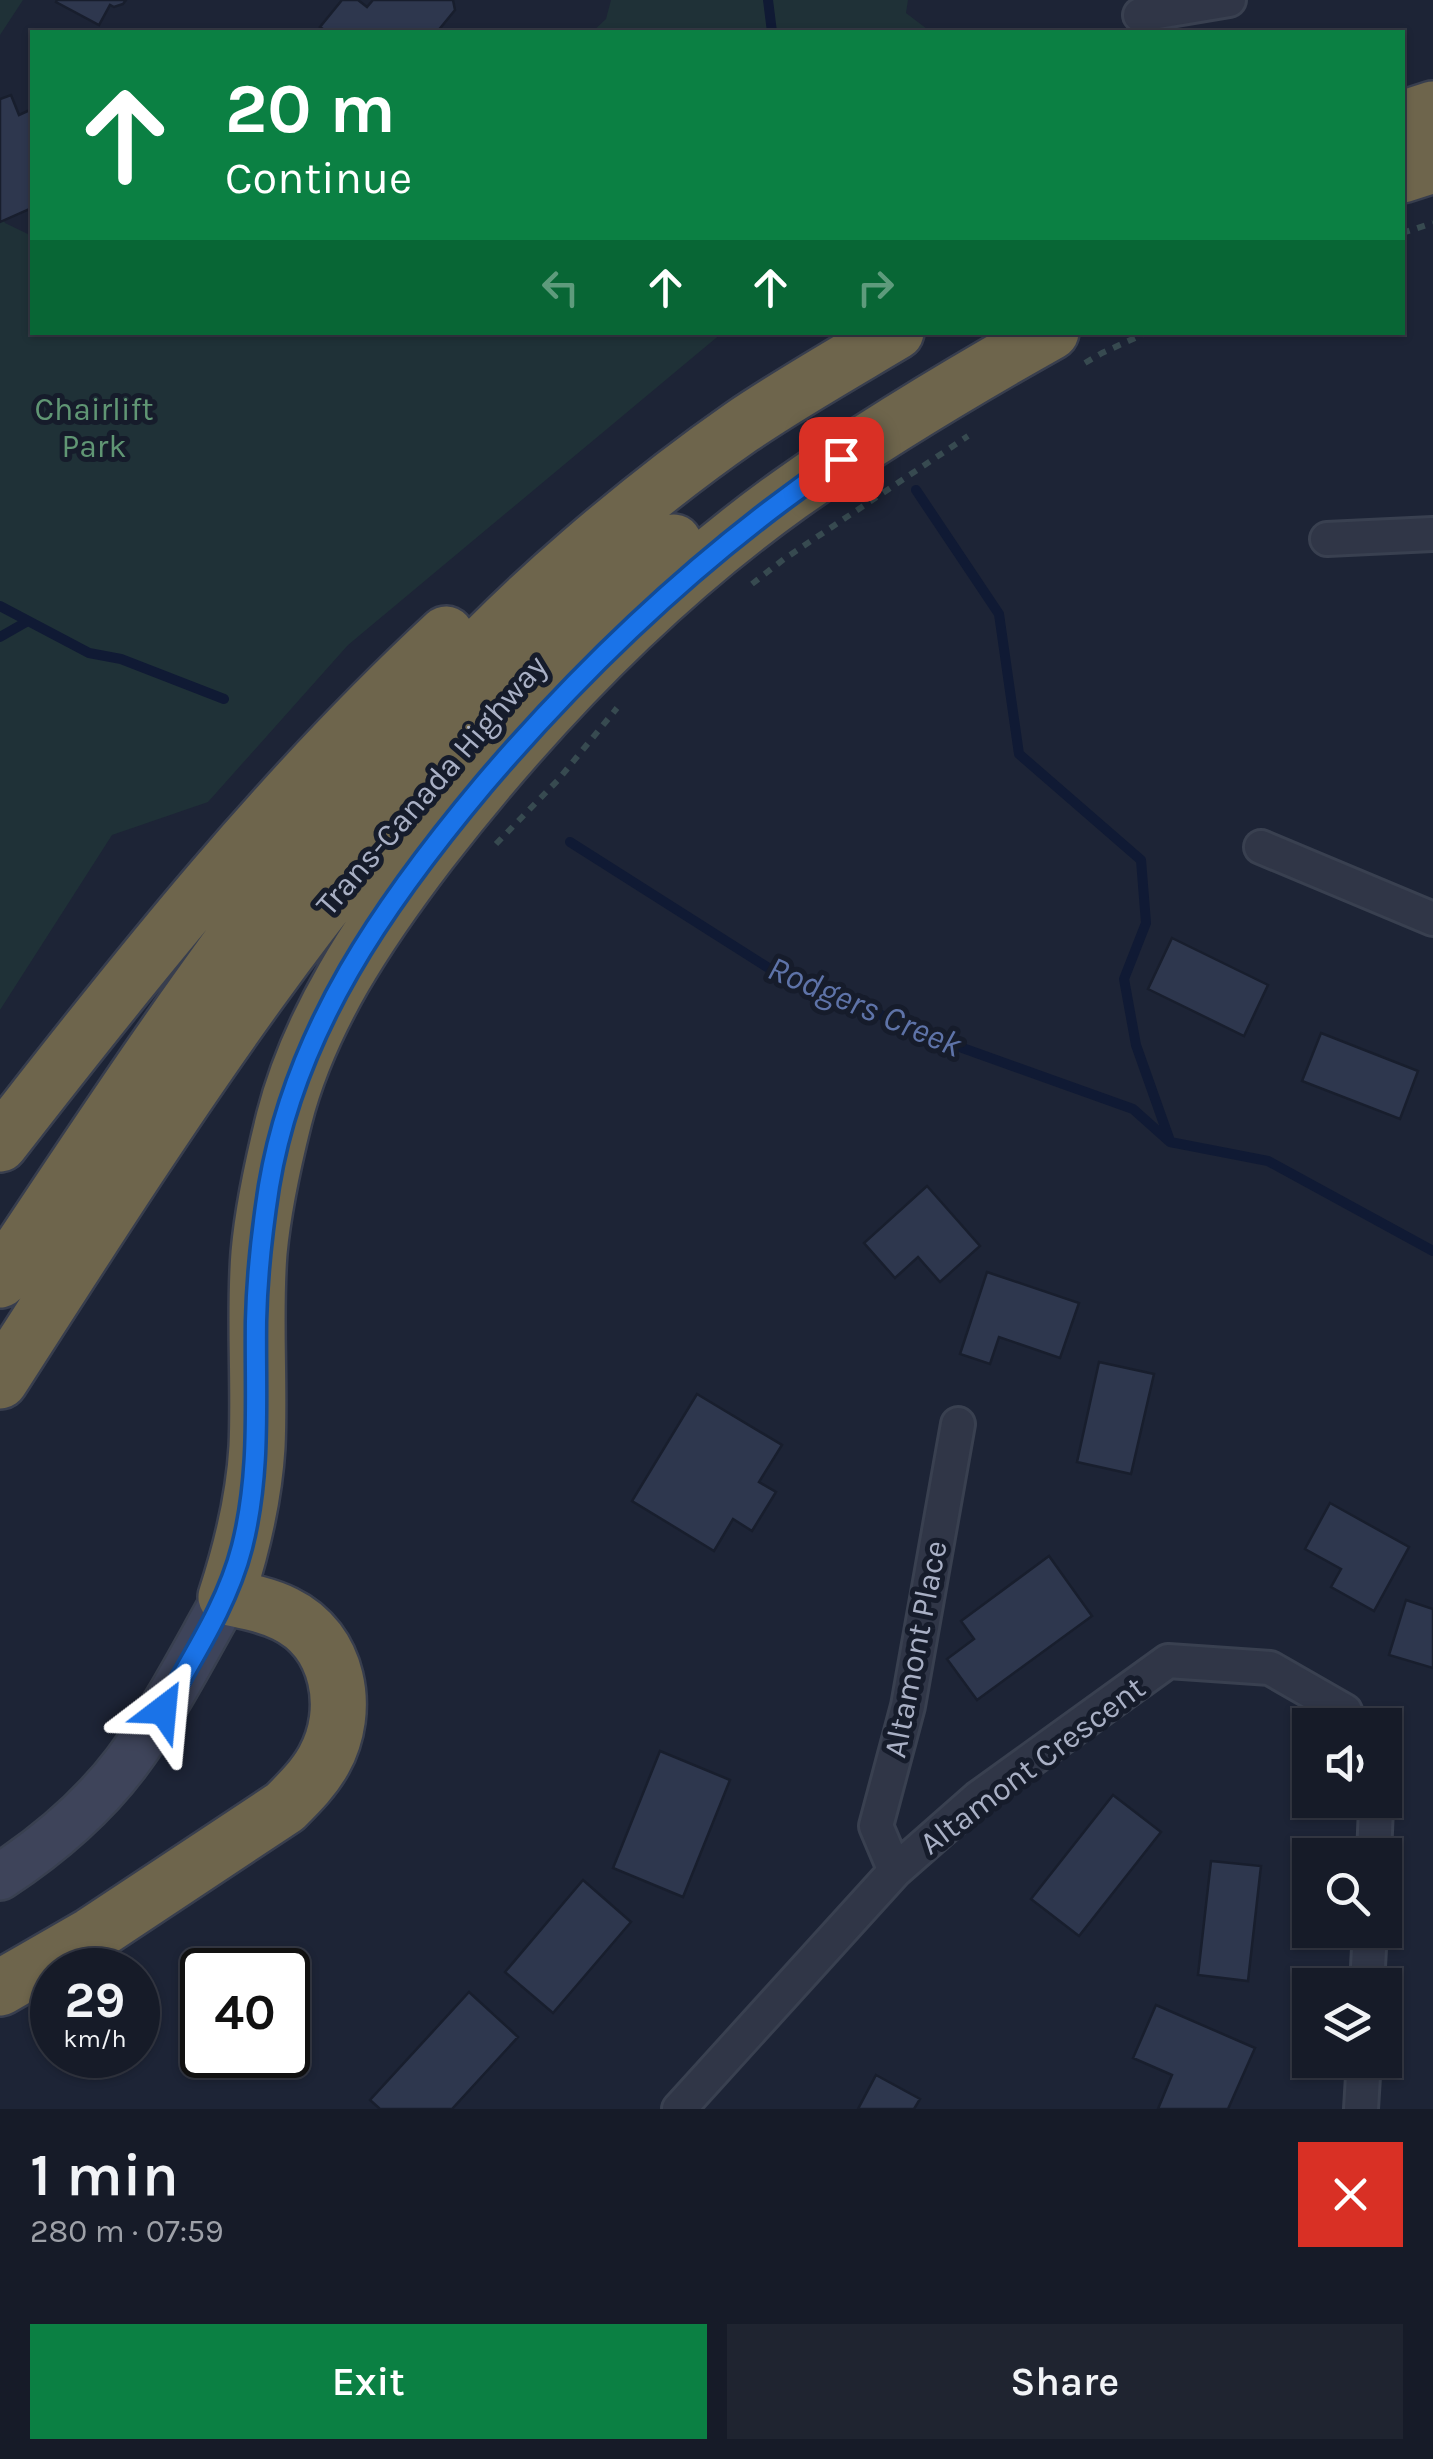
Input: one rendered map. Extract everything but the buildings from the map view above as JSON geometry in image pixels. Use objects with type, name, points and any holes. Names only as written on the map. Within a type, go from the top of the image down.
[{"type":"highway","points":[[1405,118],[1433,110]]},
{"type":"highway","points":[[1405,173],[1433,165]]},
{"type":"highway","name":"Trans-Canada Highway","points":[[0,1280],[233,940],[364,774],[458,670],[578,554],[656,490],[742,426],[891,335]]},
{"type":"highway","name":"Trans-Canada Highway","points":[[0,1381],[150,1149],[273,971],[400,811],[484,716],[607,596],[684,534],[851,419],[1001,335]]},
{"type":"highway","points":[[0,1988],[92,1935],[285,1807],[326,1758],[336,1730],[336,1674],[325,1649],[310,1630],[286,1614],[226,1597],[242,1548],[252,1498],[257,1447],[256,1320],[260,1250],[270,1181],[286,1113],[306,1054],[365,942],[417,869],[506,760],[567,692],[708,558],[868,441],[1061,352]]},
{"type":"highway","points":[[0,1144],[253,832],[400,676],[476,605],[559,539],[648,480],[742,426]]},
{"type":"street","points":[[1140,15],[1229,0]]},
{"type":"street","points":[[1327,539],[1433,534]]},
{"type":"street","points":[[1261,847],[1433,919]]},
{"type":"street","name":"Altamont Place","points":[[895,1870],[876,1826],[908,1706],[958,1424]]},
{"type":"street","points":[[0,1877],[80,1814],[124,1766],[163,1710],[226,1597]]},
{"type":"street","name":"Altamont Crescent","points":[[679,2109],[895,1870],[978,1798],[1168,1662],[1270,1668],[1341,1708]]},
{"type":"street","points":[[1361,2109],[1363,2078]]},
{"type":"path","points":[[1405,232],[1433,223]]},
{"type":"path","points":[[1061,352],[1102,353],[1141,335]]},
{"type":"path","points":[[739,594],[784,559],[978,428]]},
{"type":"path","points":[[490,849],[558,780],[624,700]]},
{"type":"green space","points":[[0,0],[23,0],[0,35]]},
{"type":"green space","points":[[611,0],[908,0],[906,13],[928,30],[594,30],[606,19]]},
{"type":"green space","name":"Chairlift Park","points":[[0,212],[5,223],[30,235],[30,335],[720,335],[348,645],[208,802],[112,835],[0,1010]]},
{"type":"waterway","name":"Rodgers Creek","points":[[768,0],[772,30]]},
{"type":"waterway","name":"Rodgers Creek","points":[[916,490],[999,614],[1019,754],[1141,860],[1146,923],[1124,979],[1136,1045],[1170,1141]]},
{"type":"waterway","name":"Rodgers Creek","points":[[0,606],[89,653],[121,659],[224,699]]},
{"type":"waterway","points":[[0,637],[28,621]]},
{"type":"waterway","name":"Rodgers Creek","points":[[570,842],[767,967],[943,1041],[1133,1109],[1170,1142],[1268,1161],[1433,1251]]},
{"type":"route","points":[[163,1710],[226,1597],[242,1548],[257,1447],[256,1320],[260,1250],[270,1181],[286,1113],[306,1054],[334,996],[405,884],[453,822],[567,692],[708,558],[841,459]]}]
